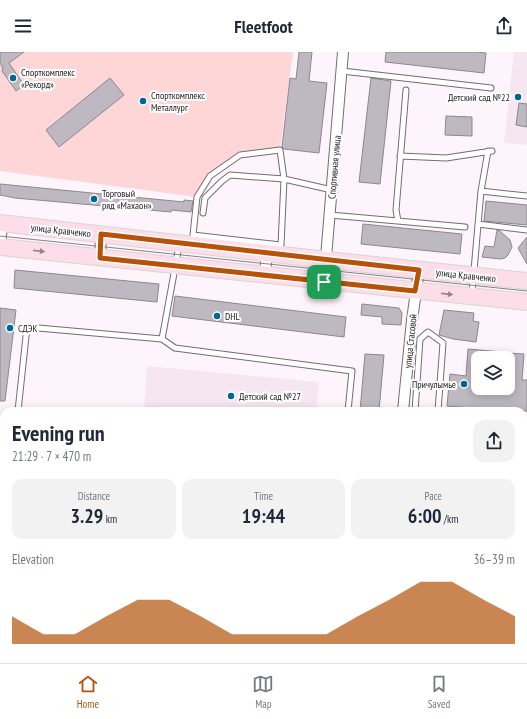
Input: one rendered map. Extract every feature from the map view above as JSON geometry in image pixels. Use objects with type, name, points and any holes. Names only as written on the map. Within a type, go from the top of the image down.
[{"type":"main road","name":"улица Кравченко","points":[[1,223],[527,281]]},
{"type":"main road","name":"улица Кравченко","points":[[0,247],[527,302]]},
{"type":"street","name":"Спортивная улица","points":[[324,282],[343,52]]},
{"type":"street","points":[[0,247],[1,223]]},
{"type":"street","points":[[100,258],[101,234]]},
{"type":"street","points":[[265,275],[267,253]]},
{"type":"street","name":"улица Стасовой","points":[[402,407],[415,291],[419,270]]},
{"type":"lane","points":[[342,71],[491,88]]},
{"type":"lane","points":[[398,221],[396,210],[406,90]]},
{"type":"lane","points":[[280,150],[284,178],[281,245],[193,235],[197,197],[207,178],[240,154],[280,150]]},
{"type":"lane","points":[[400,156],[446,158],[490,151],[481,191],[471,297]]},
{"type":"lane","points":[[203,213],[205,198],[230,175],[284,178],[332,190]]},
{"type":"lane","points":[[481,191],[527,196]]},
{"type":"lane","points":[[330,215],[465,227]]},
{"type":"lane","points":[[478,224],[527,230]]},
{"type":"lane","points":[[162,340],[179,243]]},
{"type":"lane","points":[[18,407],[27,327],[162,340],[175,348],[352,371],[348,407]]},
{"type":"lane","points":[[415,407],[420,339],[428,332],[443,343],[438,407]]},
{"type":"shaded area","name":"Спорткомплекс Металлург","points":[[0,52],[293,52],[280,150],[240,155],[210,176],[197,197],[0,171]]},
{"type":"shaded area","name":"Детский сад №22","points":[[514,52],[527,52],[527,145],[504,143]]},
{"type":"shaded area","name":"Детский сад №27","points":[[147,366],[319,382],[316,407],[144,407]]},
{"type":"building","name":"Спорткомплекс «Рекорд»","points":[[0,52],[24,52],[9,63],[24,85],[16,91],[2,71],[3,68],[0,63]]},
{"type":"building","points":[[299,52],[312,52],[309,81],[327,83],[319,153],[284,149],[282,147],[290,78],[296,79]]},
{"type":"building","points":[[386,52],[486,53],[484,73],[385,62]]},
{"type":"building","points":[[110,78],[124,95],[59,147],[46,130]]},
{"type":"building","points":[[371,78],[391,81],[380,184],[359,182]]},
{"type":"building","points":[[519,103],[527,104],[527,127],[516,125]]},
{"type":"building","points":[[446,116],[472,117],[472,136],[445,135]]},
{"type":"building","name":"Торговый ряд «Махаон»","points":[[0,184],[184,202],[184,200],[193,201],[191,212],[171,210],[171,212],[15,198],[0,195]]},
{"type":"building","points":[[486,201],[527,205],[527,225],[484,221]]},
{"type":"building","points":[[363,224],[462,234],[460,254],[361,244]]},
{"type":"building","points":[[497,230],[510,240],[512,247],[508,255],[505,258],[500,259],[482,257],[485,246],[494,247]]},
{"type":"building","points":[[527,237],[527,264],[518,248]]},
{"type":"building","points":[[15,270],[159,284],[157,302],[14,288]]},
{"type":"building","points":[[175,296],[346,317],[344,337],[172,316]]},
{"type":"building","points":[[362,304],[399,308],[402,313],[401,325],[382,324],[382,317],[361,315]]},
{"type":"building","points":[[0,308],[16,310],[5,401],[0,401]]},
{"type":"building","points":[[444,310],[474,313],[473,321],[479,322],[476,342],[453,339],[439,335]]},
{"type":"building","name":"Причулымье","points":[[468,349],[491,351],[471,351],[471,395],[515,395],[515,353],[524,354],[522,380],[527,380],[527,407],[447,406],[450,374],[466,376]]},
{"type":"building","points":[[365,354],[384,355],[379,407],[360,407]]},
{"type":"tram line","points":[[0,236],[527,291]]},
{"type":"place","name":"Спорткомплекс «Рекорд»","points":[[13,78]]},
{"type":"place","name":"Детский сад №22","points":[[518,97]]},
{"type":"place","name":"Спорткомплекс Металлург","points":[[143,101]]},
{"type":"place","name":"Торговый ряд «Махаон»","points":[[94,199]]},
{"type":"place","name":"DHL","points":[[217,316]]},
{"type":"place","name":"СДЭК","points":[[10,328]]},
{"type":"place","name":"Причулымье","points":[[464,384]]},
{"type":"place","name":"Детский сад №27","points":[[231,396]]},
{"type":"route","points":[[101,234],[419,270],[415,291],[324,282],[100,258],[101,234]]}]
